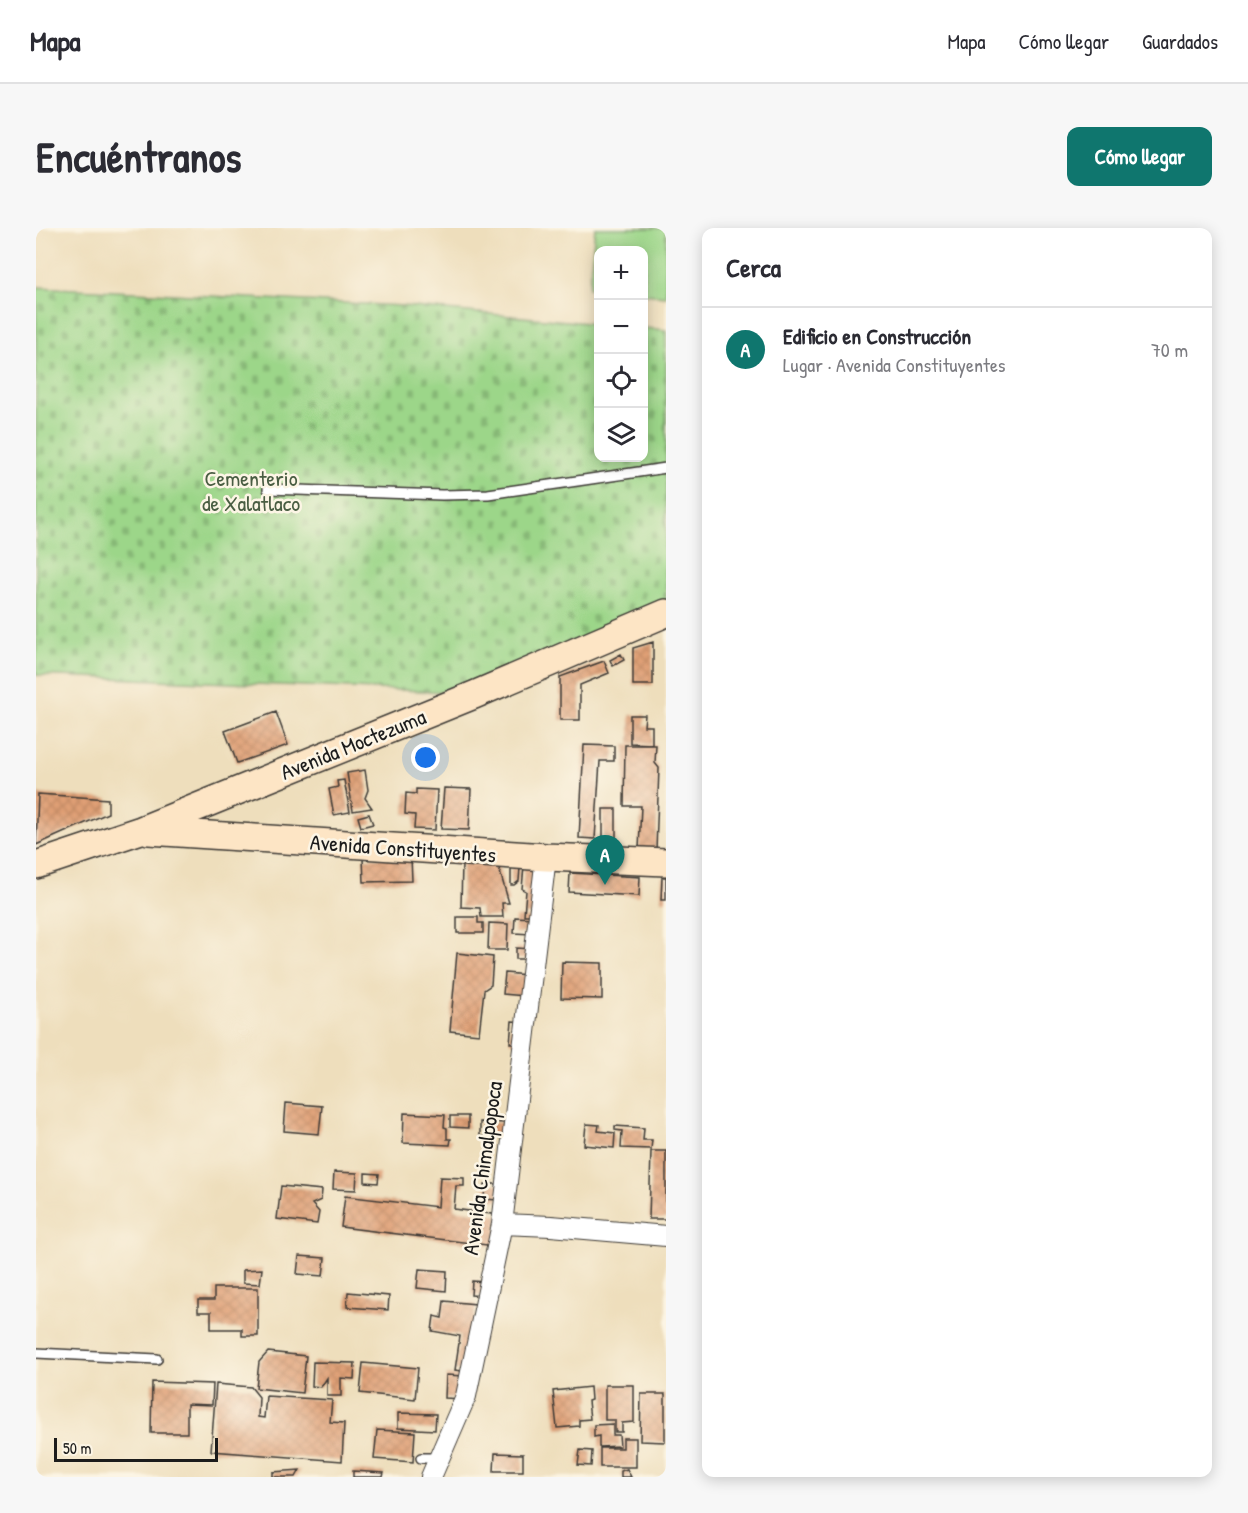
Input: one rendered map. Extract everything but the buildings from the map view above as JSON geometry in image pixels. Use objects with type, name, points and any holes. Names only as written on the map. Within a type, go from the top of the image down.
[{"type":"main road","name":"Avenida Moctezuma","points":[[36,865],[141,830],[474,695],[666,613]]},
{"type":"main road","name":"Avenida Constituyentes","points":[[141,830],[546,857],[666,862]]},
{"type":"street","name":"Avenida Chimalpopoca","points":[[430,1477],[430,1458],[466,1396],[501,1224],[546,857]]},
{"type":"street","points":[[501,1224],[666,1236]]},
{"type":"lane","points":[[268,489],[442,495],[488,494],[666,468]]},
{"type":"lane","points":[[36,1353],[157,1359]]},
{"type":"green space","points":[[595,228],[666,228],[666,296],[648,294],[648,246],[594,246],[594,289],[589,288]]},
{"type":"green space","name":"Cementerio de Xalatlaco","points":[[36,287],[403,306],[594,324],[594,462],[648,462],[648,328],[666,330],[666,601],[472,693],[36,675]]},
{"type":"place","name":"Edificio en Construcción","points":[[605,885]]}]
